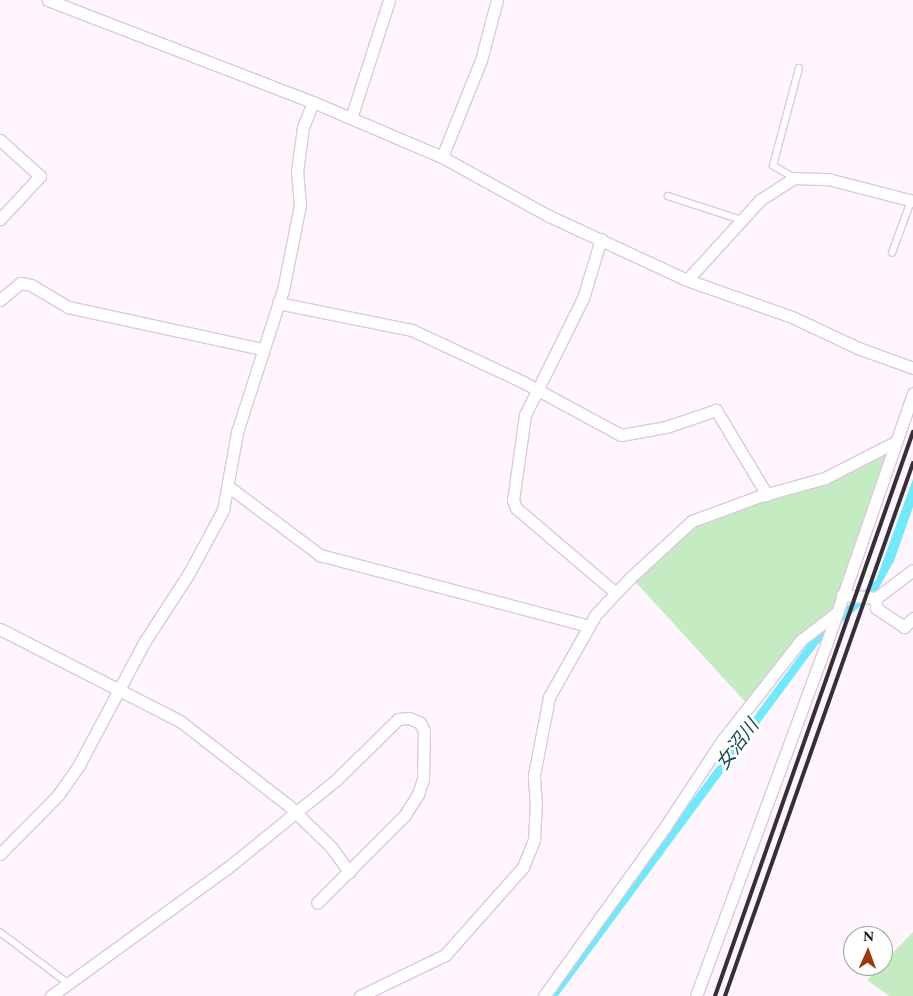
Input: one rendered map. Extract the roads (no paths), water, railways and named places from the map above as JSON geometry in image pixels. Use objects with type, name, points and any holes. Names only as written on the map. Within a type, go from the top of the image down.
[{"type":"street","points":[[48,0],[351,118],[442,157],[549,216],[687,280],[792,317],[858,348],[913,368]]},
{"type":"street","points":[[351,118],[389,0]]},
{"type":"street","points":[[442,157],[481,60],[497,0]]},
{"type":"street","points":[[0,854],[58,795],[80,763],[118,689],[208,541],[223,510],[229,487],[238,432],[278,303],[300,205],[297,172],[303,126],[313,102]]},
{"type":"street","points":[[0,140],[40,176],[0,219]]},
{"type":"street","points":[[687,280],[744,220],[760,200],[794,178],[828,179],[912,201]]},
{"type":"street","points":[[601,239],[583,298],[525,415],[513,500],[516,508],[616,593]]},
{"type":"street","points":[[0,300],[20,284],[31,285],[68,307],[263,349]]},
{"type":"street","points":[[278,303],[412,330],[537,389],[621,435],[666,427],[716,410],[768,495]]},
{"type":"street","points":[[696,996],[828,639],[835,614],[913,393]]},
{"type":"street","points":[[360,996],[445,955],[523,867],[534,840],[536,806],[534,775],[549,697],[588,626],[616,593],[665,542],[692,521],[825,478],[895,442]]},
{"type":"street","points":[[229,487],[320,555],[588,626]]},
{"type":"street","points":[[842,595],[876,598],[913,570]]},
{"type":"street","points":[[876,598],[876,608],[904,628],[913,618]]},
{"type":"street","points":[[544,996],[665,827],[721,742],[801,640],[835,614]]},
{"type":"street","points":[[0,629],[180,721],[294,811],[330,847],[349,872]]},
{"type":"street","points":[[51,996],[226,869],[294,811],[336,780],[398,719],[408,718],[420,723],[424,731],[424,760],[418,794],[406,815],[317,903]]},
{"type":"lane","points":[[794,178],[773,166],[799,68]]},
{"type":"lane","points":[[668,196],[744,220]]},
{"type":"lane","points":[[892,253],[912,201]]},
{"type":"lane","points":[[0,932],[68,984]]},
{"type":"water","name":"女沼川","points":[[913,479],[913,507],[894,561],[877,591],[818,644],[558,996],[547,996],[813,637],[876,580]]},
{"type":"railway","points":[[715,996],[913,432]]},
{"type":"railway","points":[[725,996],[913,463]]}]
